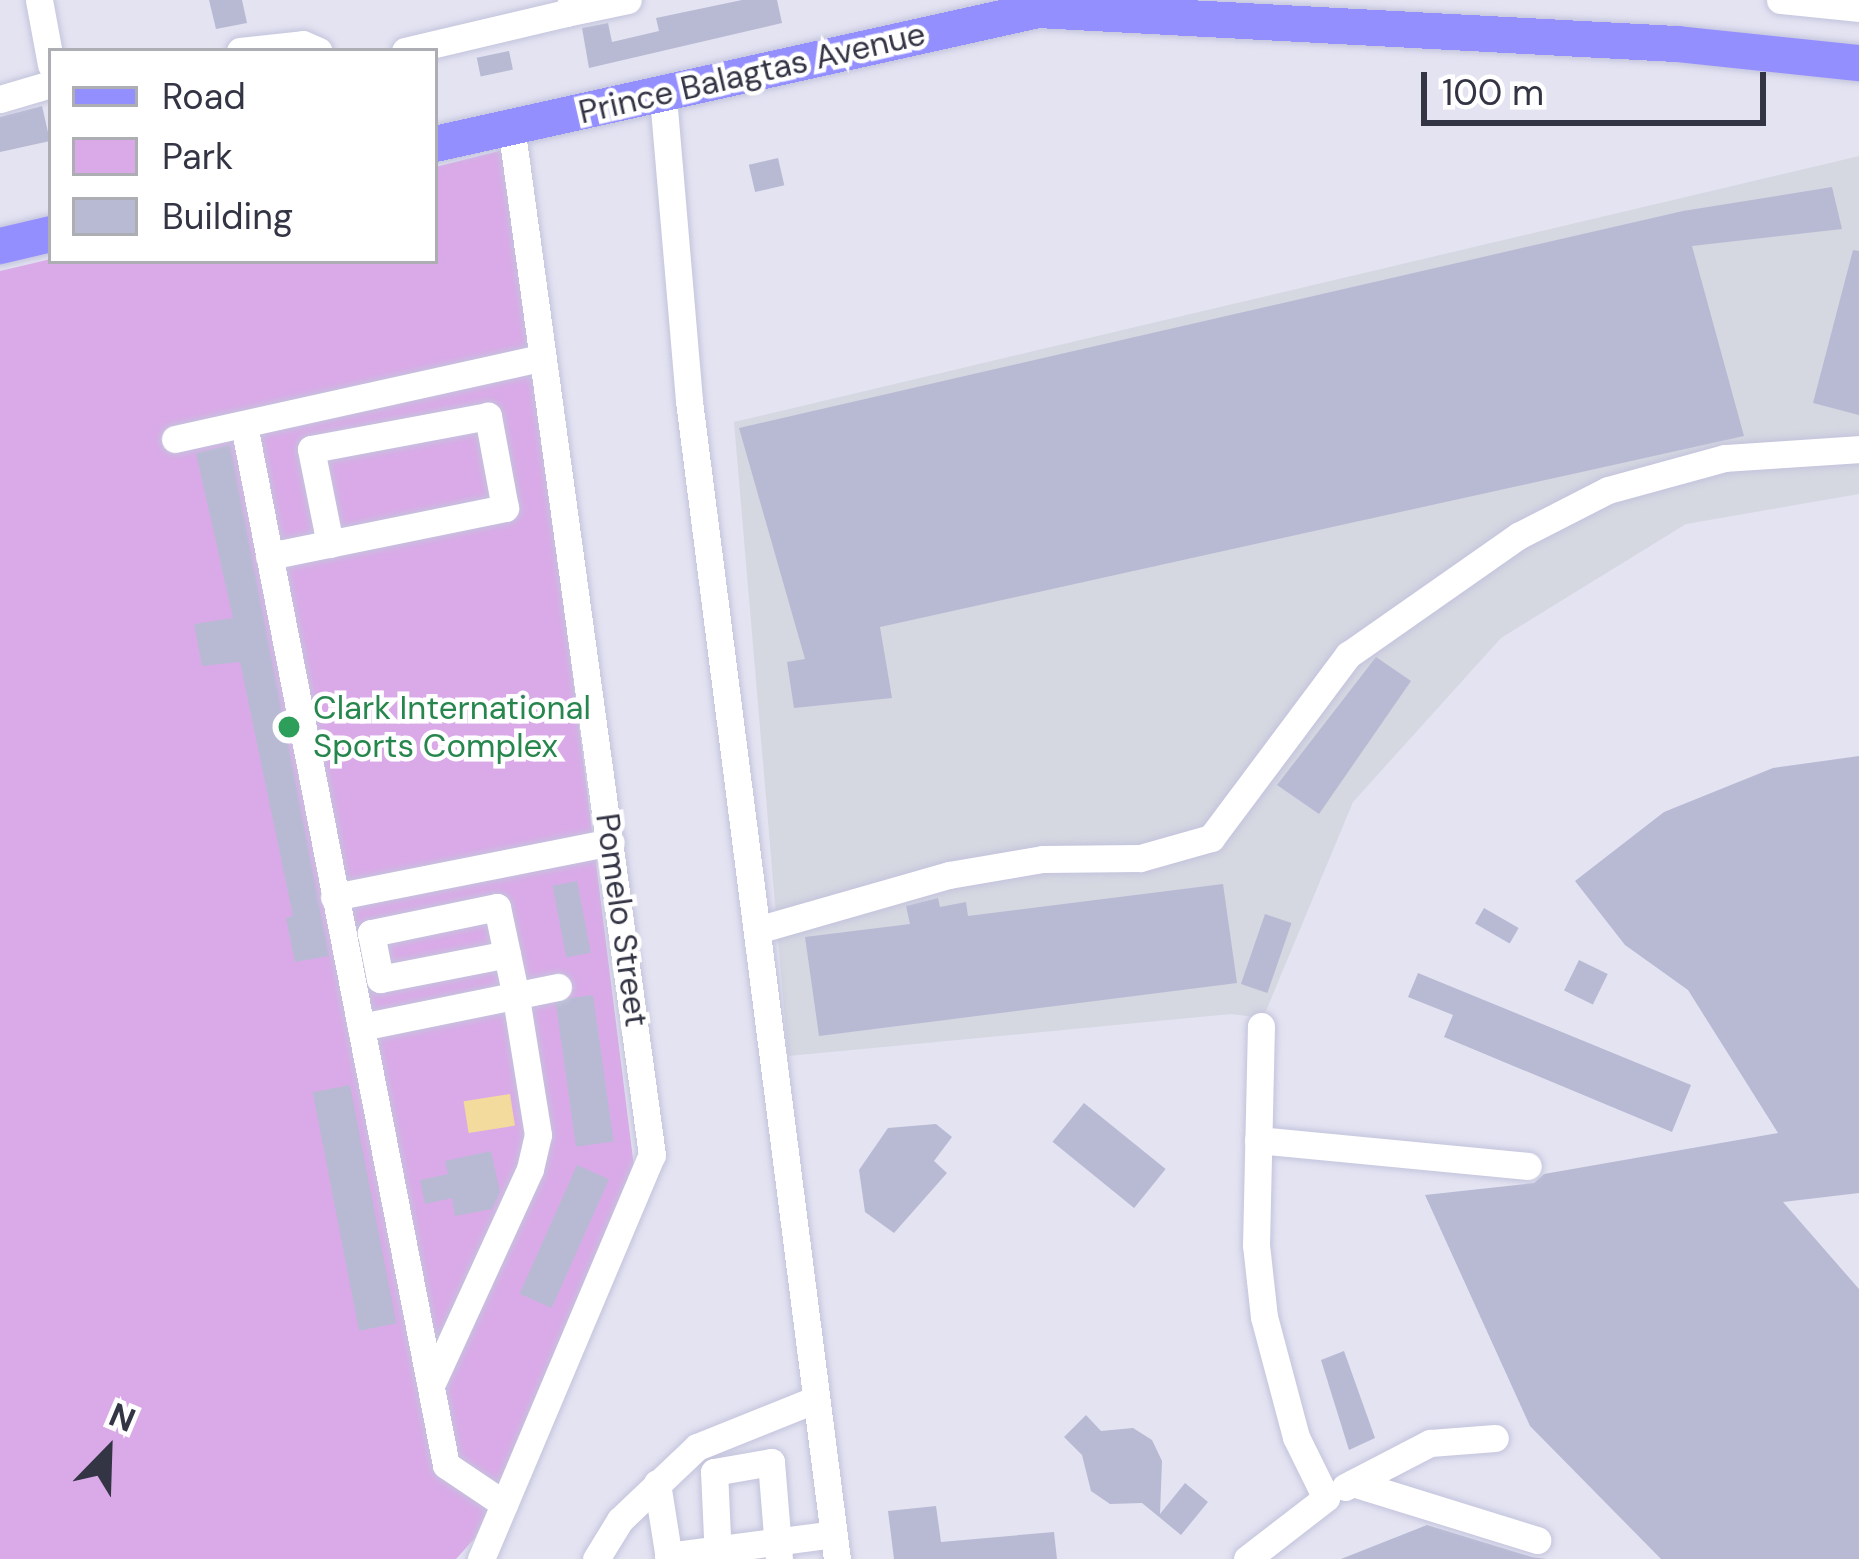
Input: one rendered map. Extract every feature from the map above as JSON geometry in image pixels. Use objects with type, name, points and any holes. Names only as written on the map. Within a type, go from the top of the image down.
[{"type":"main road","name":"Prince Balagtas Avenue","points":[[438,143],[663,97],[984,20],[1084,9],[1677,44],[1859,63]]},
{"type":"main road","points":[[0,246],[48,235]]},
{"type":"street","points":[[39,0],[48,48]]},
{"type":"street","points":[[416,48],[570,6],[628,0]]},
{"type":"street","points":[[1780,0],[1859,8]]},
{"type":"street","points":[[268,48],[303,44],[313,48]]},
{"type":"street","points":[[0,99],[48,85]]},
{"type":"street","points":[[657,1484],[669,1558],[836,1546],[689,401],[663,97]]},
{"type":"street","name":"Pomelo Street","points":[[481,1559],[643,1193],[652,1155],[511,126]]},
{"type":"street","points":[[175,439],[541,358]]},
{"type":"street","points":[[269,556],[330,544],[505,508],[488,416],[311,448],[330,544]]},
{"type":"street","points":[[244,425],[448,1469],[504,1504]]},
{"type":"street","points":[[758,930],[949,875],[1043,859],[1140,858],[1211,838],[1348,655],[1518,536],[1608,490],[1725,458],[1859,449]]},
{"type":"street","points":[[334,897],[611,842]]},
{"type":"street","points":[[433,1381],[537,1152],[516,997],[507,954],[497,907],[370,933],[380,979],[507,954]]},
{"type":"street","points":[[361,1027],[558,987]]},
{"type":"street","points":[[1261,1025],[1256,1245],[1264,1317],[1297,1437],[1326,1498]]},
{"type":"street","points":[[1258,1140],[1528,1166]]},
{"type":"street","points":[[596,1559],[657,1484],[697,1448],[814,1400]]},
{"type":"street","points":[[1247,1559],[1326,1498],[1430,1443],[1495,1438]]},
{"type":"street","points":[[718,1554],[714,1472],[771,1462],[778,1551]]},
{"type":"street","points":[[1352,1483],[1537,1540]]},
{"type":"shaded area","points":[[1859,156],[1859,494],[1686,524],[1501,638],[1353,802],[1263,1018],[1231,1014],[788,1056],[734,422]]},
{"type":"shaded area","points":[[510,1094],[515,1126],[469,1133],[464,1101]]},
{"type":"green space","name":"Clark International Sports Complex","points":[[507,149],[636,1183],[475,1538],[456,1559],[0,1559],[0,271],[48,260],[48,264],[438,264],[438,166]]},
{"type":"building","points":[[209,0],[242,0],[247,23],[216,29]]},
{"type":"building","points":[[742,0],[777,0],[782,23],[589,68],[582,28],[608,23],[612,42],[659,31],[656,18]]},
{"type":"building","points":[[509,51],[513,70],[481,76],[477,58]]},
{"type":"building","points":[[42,106],[48,141],[0,152],[0,117]]},
{"type":"building","points":[[778,158],[784,185],[755,192],[749,165]]},
{"type":"building","points":[[1832,187],[1842,229],[1692,246],[1744,436],[880,627],[892,698],[794,708],[787,662],[805,659],[739,428],[1683,211]]},
{"type":"building","points":[[1853,250],[1859,251],[1859,415],[1813,403]]},
{"type":"building","points":[[230,445],[329,956],[295,962],[286,918],[293,916],[240,662],[202,666],[194,624],[233,618],[196,453]]},
{"type":"building","points":[[1376,657],[1411,681],[1319,814],[1277,785]]},
{"type":"building","points":[[1859,756],[1859,1193],[1783,1202],[1859,1289],[1859,1559],[1661,1559],[1530,1426],[1425,1195],[1534,1183],[1544,1174],[1778,1133],[1688,990],[1625,945],[1575,881],[1664,812],[1773,768]]},
{"type":"building","points":[[577,881],[591,953],[566,957],[552,886]]},
{"type":"building","points":[[1223,884],[1237,983],[819,1036],[805,937],[910,924],[906,906],[938,898],[940,907],[966,902],[968,916]]},
{"type":"building","points":[[1484,908],[1519,928],[1510,944],[1475,924]]},
{"type":"building","points":[[1265,914],[1291,923],[1267,993],[1241,984]]},
{"type":"building","points":[[1579,960],[1608,974],[1593,1005],[1564,991]]},
{"type":"building","points":[[1418,973],[1691,1085],[1672,1132],[1444,1037],[1453,1015],[1408,997]]},
{"type":"building","points":[[593,995],[614,1142],[576,1147],[555,1000]]},
{"type":"building","points":[[350,1085],[396,1324],[359,1331],[313,1092]]},
{"type":"building","points":[[1084,1103],[1166,1169],[1134,1208],[1053,1142]]},
{"type":"building","points":[[936,1124],[952,1137],[934,1161],[947,1173],[894,1233],[865,1212],[859,1170],[888,1128]]},
{"type":"building","points":[[491,1151],[500,1192],[492,1209],[455,1216],[452,1198],[425,1204],[420,1180],[448,1174],[445,1161]]},
{"type":"building","points":[[577,1165],[609,1179],[552,1308],[520,1294]]},
{"type":"building","points":[[1344,1351],[1375,1438],[1349,1450],[1321,1360]]},
{"type":"building","points":[[1086,1415],[1101,1431],[1133,1428],[1152,1440],[1162,1461],[1160,1514],[1185,1483],[1208,1502],[1181,1535],[1142,1503],[1110,1504],[1091,1491],[1082,1455],[1064,1437]]},
{"type":"building","points":[[936,1506],[941,1542],[1054,1532],[1057,1559],[894,1559],[888,1511]]},
{"type":"building","points":[[1427,1525],[1532,1557],[1547,1559],[1341,1559]]},
{"type":"place","name":"Clark International Sports Complex","points":[[289,727]]}]
